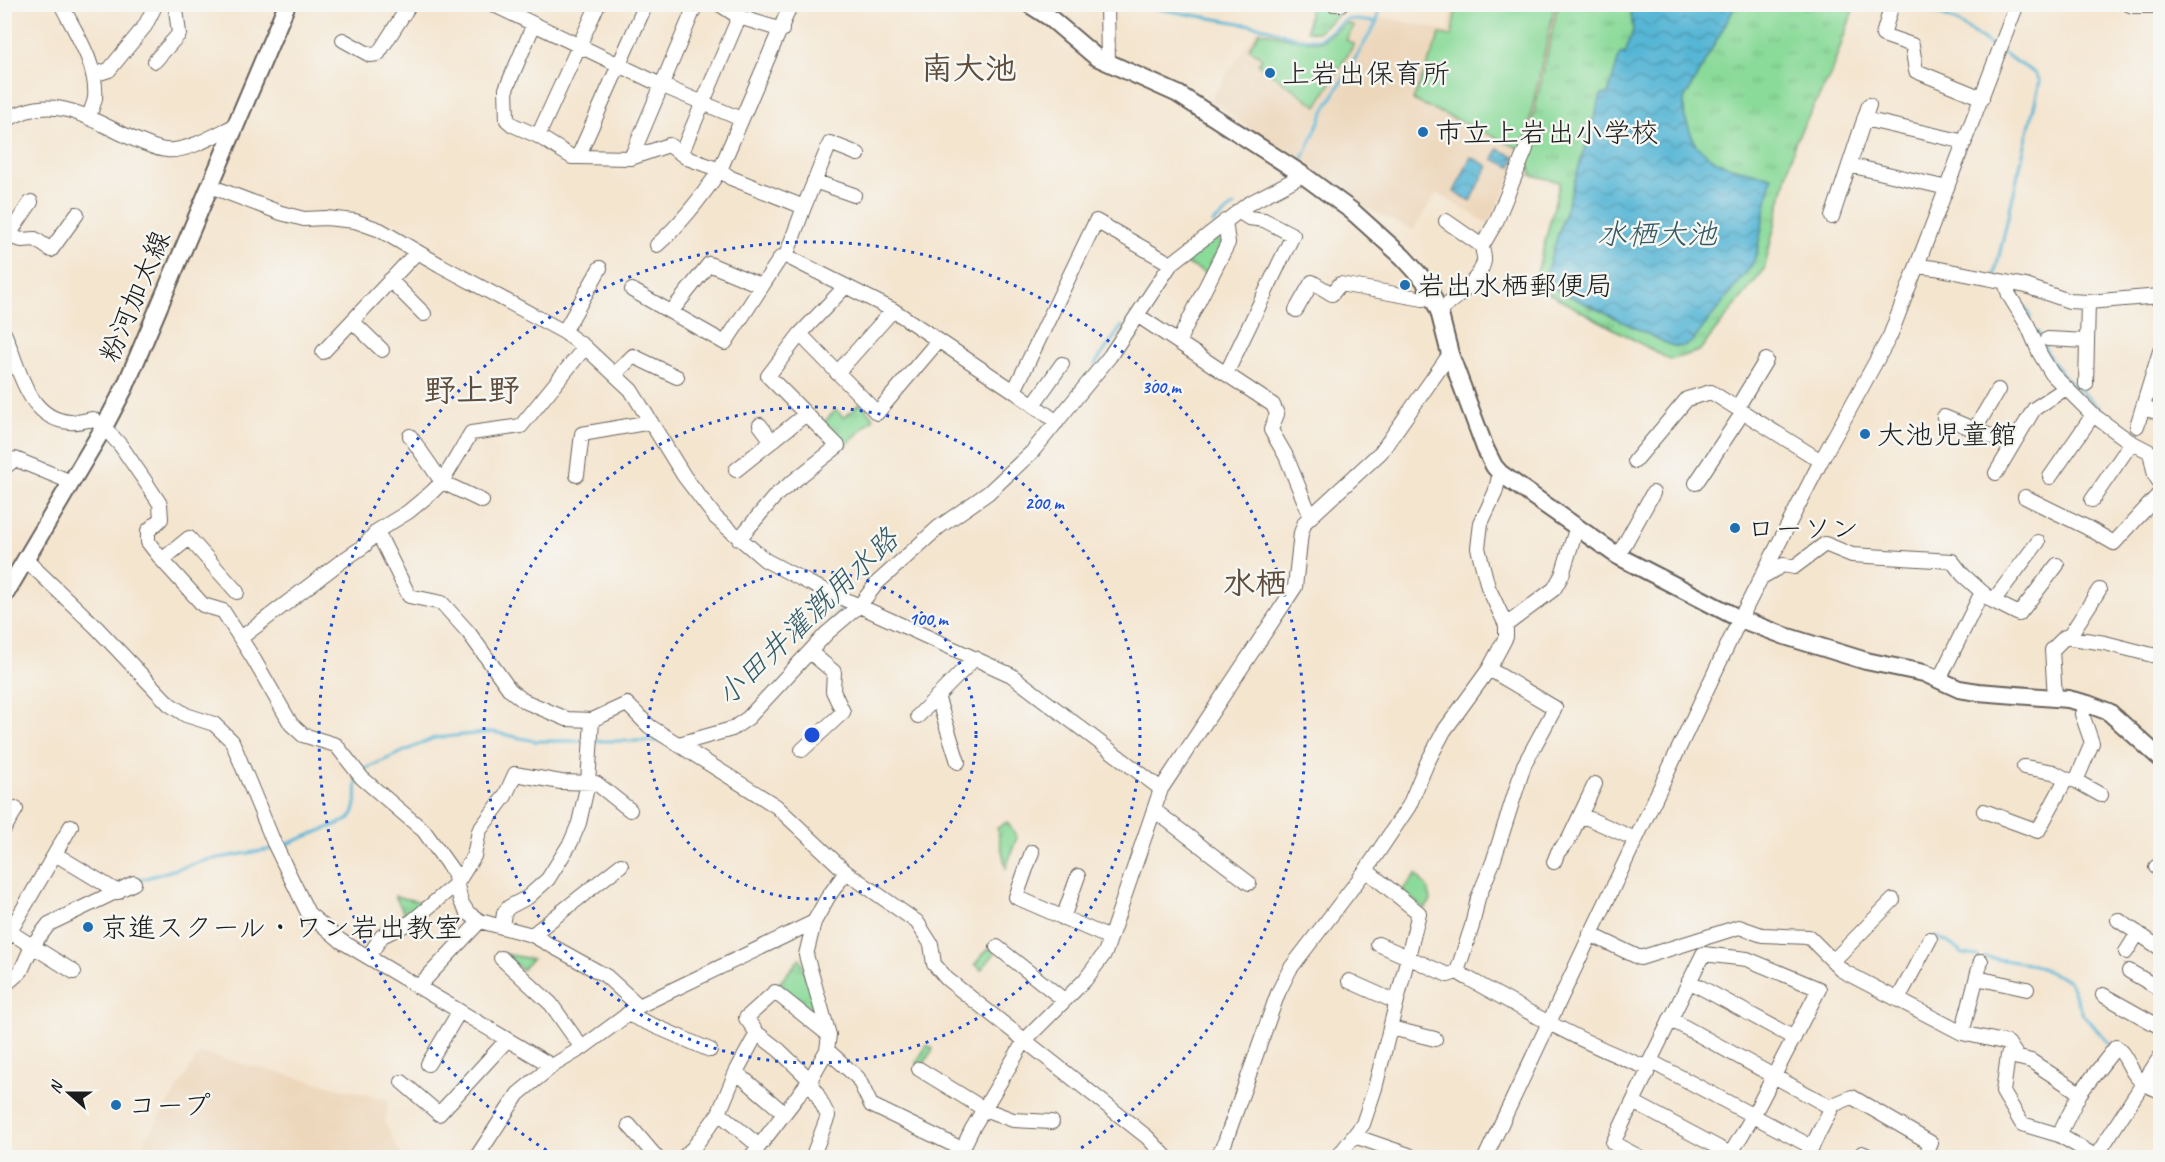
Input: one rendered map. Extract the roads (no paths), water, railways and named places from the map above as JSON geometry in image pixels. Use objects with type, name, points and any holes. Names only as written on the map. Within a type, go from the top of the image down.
[{"type":"main road","name":"粉河加太線","points":[[4,596],[104,427],[125,387],[287,4]]},
{"type":"main road","points":[[1029,4],[1049,16],[1096,57],[1178,94],[1303,175],[1352,211],[1375,234],[1404,257],[1424,280],[1439,312],[1450,354],[1494,466],[1500,473],[1618,556],[1740,620],[1856,658],[1924,673],[1959,688],[1978,692],[2055,698],[2088,704],[2109,711],[2160,758]]},
{"type":"street","points":[[61,4],[93,75],[95,99],[89,116]]},
{"type":"street","points":[[93,75],[109,70],[145,26],[156,4]]},
{"type":"street","points":[[155,61],[179,34],[176,9],[179,4]]},
{"type":"street","points":[[343,40],[370,55],[378,54],[410,4]]},
{"type":"street","points":[[492,4],[663,86],[741,119]]},
{"type":"street","points":[[538,136],[598,4]]},
{"type":"street","points":[[578,157],[646,4]]},
{"type":"street","points":[[631,158],[696,4]]},
{"type":"street","points":[[719,4],[739,17],[782,30]]},
{"type":"street","points":[[657,246],[679,225],[720,170],[782,30],[791,4]]},
{"type":"street","points":[[1107,4],[1108,63]]},
{"type":"street","points":[[1334,4],[1341,4]]},
{"type":"street","points":[[1892,4],[1883,35],[1912,45],[1916,71],[1982,98]]},
{"type":"street","points":[[1485,1158],[1740,620],[1821,461],[1890,336],[2017,4]]},
{"type":"street","points":[[2128,4],[2160,6]]},
{"type":"street","points":[[682,152],[739,17]]},
{"type":"street","points":[[534,24],[506,89],[507,120],[513,125],[538,136],[572,157],[631,158],[669,145],[682,152],[687,158],[804,207]]},
{"type":"street","points":[[1832,217],[1869,105]]},
{"type":"street","points":[[4,122],[22,111],[48,106],[89,116],[131,138],[167,150],[182,150],[236,125]]},
{"type":"street","points":[[1864,119],[1965,142]]},
{"type":"street","points":[[786,256],[830,142],[858,154]]},
{"type":"street","points":[[1439,312],[1454,301],[1476,277],[1485,260],[1482,246],[1496,222],[1526,150]]},
{"type":"street","points":[[1850,165],[1947,188]]},
{"type":"street","points":[[679,744],[732,729],[748,718],[827,633],[860,605],[877,583],[939,527],[988,493],[1032,452],[1054,420],[1110,356],[1168,261],[1238,211],[1303,175]]},
{"type":"street","points":[[814,181],[854,195]]},
{"type":"street","points":[[210,186],[281,213],[304,219],[327,218],[355,221],[380,230],[564,332],[585,347],[631,390],[684,476],[716,518],[765,560],[1011,675],[1161,789]]},
{"type":"street","points":[[31,202],[6,236],[22,240],[35,239],[51,250],[77,214]]},
{"type":"street","points":[[1226,374],[1293,235],[1264,220],[1249,218],[1238,211]]},
{"type":"street","points":[[1014,391],[1096,221],[1168,261]]},
{"type":"street","points":[[1179,342],[1228,243],[1225,221]]},
{"type":"street","points":[[1446,221],[1482,246]]},
{"type":"street","points":[[323,352],[417,252]]},
{"type":"street","points":[[632,290],[725,343],[781,257],[786,256],[893,310],[1054,420]]},
{"type":"street","points":[[671,312],[709,264],[762,286]]},
{"type":"street","points":[[1917,266],[2026,286],[2069,301],[2088,302],[2160,297]]},
{"type":"street","points":[[564,332],[600,268]]},
{"type":"street","points":[[390,280],[424,314]]},
{"type":"street","points":[[1296,310],[1312,282],[1332,294],[1340,284],[1423,299],[1432,296]]},
{"type":"street","points":[[2005,282],[2009,295],[2028,326],[2052,374],[2093,415],[2150,452],[2155,475],[2160,483]]},
{"type":"street","points":[[739,539],[776,495],[838,446],[768,376],[800,334],[846,286]]},
{"type":"street","points":[[2086,384],[2088,302]]},
{"type":"street","points":[[837,373],[893,310]]},
{"type":"street","points":[[1137,315],[1273,405],[1276,414],[1271,430],[1286,456],[1310,515]]},
{"type":"street","points":[[352,321],[382,350]]},
{"type":"street","points":[[4,333],[24,384],[41,412],[69,422],[93,419],[104,427],[121,447],[160,504],[161,519],[147,531],[148,542],[203,605],[223,611],[291,724],[303,735],[336,745],[357,773],[424,831],[454,873],[461,902],[468,912],[480,921],[532,935],[606,976],[639,1006]]},
{"type":"street","points":[[800,334],[877,413],[938,341]]},
{"type":"street","points":[[2048,339],[2087,342]]},
{"type":"street","points":[[239,636],[246,634],[364,546],[377,531],[408,512],[442,482],[471,433],[521,426],[585,347]]},
{"type":"street","points":[[2137,426],[2160,351]]},
{"type":"street","points":[[827,1050],[858,1078],[871,1105],[960,1153],[1025,1040],[1085,980],[1104,953],[1161,789],[1295,586],[1301,533],[1305,522],[1381,452],[1450,354]]},
{"type":"street","points":[[615,374],[633,356],[677,377]]},
{"type":"street","points":[[1696,483],[1740,410],[1766,360]]},
{"type":"street","points":[[1033,405],[1062,364]]},
{"type":"street","points":[[1996,473],[2034,410],[2066,388]]},
{"type":"street","points":[[1976,429],[1998,390]]},
{"type":"street","points":[[1635,461],[1687,399],[1711,392],[1821,461]]},
{"type":"street","points":[[2143,408],[2160,413]]},
{"type":"street","points":[[736,470],[806,414]]},
{"type":"street","points":[[2050,477],[2093,415]]},
{"type":"street","points":[[1944,417],[2013,445]]},
{"type":"street","points":[[577,475],[582,434],[651,422]]},
{"type":"street","points":[[760,425],[772,441]]},
{"type":"street","points":[[410,435],[442,482],[482,501]]},
{"type":"street","points":[[2092,500],[2132,442]]},
{"type":"street","points":[[4,468],[15,459],[71,482]]},
{"type":"street","points":[[1217,1158],[1225,1142],[1278,993],[1290,969],[1365,870],[1409,806],[1427,763],[1444,731],[1489,669],[1506,637],[1506,625],[1488,587],[1478,548],[1481,523],[1495,493],[1500,473]]},
{"type":"street","points":[[1618,556],[1653,493]]},
{"type":"street","points":[[2025,497],[2114,543],[2160,493]]},
{"type":"street","points":[[1506,625],[1554,589],[1562,575],[1577,526]]},
{"type":"street","points":[[377,531],[409,596],[442,603],[469,633],[510,690],[524,701],[567,719],[592,720],[627,704],[649,726],[776,806],[846,872],[917,922],[931,944],[934,964],[947,979],[1147,1137],[1167,1158]]},
{"type":"street","points":[[162,560],[189,538],[237,592]]},
{"type":"street","points":[[1939,680],[1988,596],[2038,542]]},
{"type":"street","points":[[1762,577],[1783,565],[1794,567],[1825,544],[1852,555],[1952,561],[1963,575],[1988,596],[2019,614],[2057,565]]},
{"type":"street","points":[[26,560],[96,627],[169,704],[186,715],[214,724],[232,741],[277,848],[308,914],[341,941],[552,1066]]},
{"type":"street","points":[[2069,637],[2099,590]]},
{"type":"street","points":[[2055,698],[2052,650],[2065,637],[2105,643],[2160,657]]},
{"type":"street","points":[[802,750],[843,711],[833,691],[834,672],[810,652]]},
{"type":"street","points":[[918,716],[975,658]]},
{"type":"street","points":[[1457,972],[1472,926],[1478,898],[1493,862],[1524,765],[1555,708],[1489,669]]},
{"type":"street","points":[[937,696],[958,762]]},
{"type":"street","points":[[1984,811],[2038,831],[2092,743],[2082,714],[2088,704]]},
{"type":"street","points":[[502,927],[504,913],[509,907],[528,897],[548,879],[571,842],[581,815],[588,783],[592,720]]},
{"type":"street","points":[[2024,767],[2053,772],[2101,795]]},
{"type":"street","points":[[368,957],[382,936],[411,922],[457,883],[474,856],[479,831],[505,796],[515,774],[561,782],[596,783],[630,810]]},
{"type":"street","points":[[1554,862],[1558,852],[1569,839],[1595,784]]},
{"type":"street","points":[[4,829],[16,809]]},
{"type":"street","points":[[1154,810],[1249,883]]},
{"type":"street","points":[[1581,815],[1635,839]]},
{"type":"street","points":[[71,826],[6,935],[32,946],[74,972]]},
{"type":"street","points":[[1032,852],[1016,897],[1110,938]]},
{"type":"street","points":[[55,854],[118,892]]},
{"type":"street","points":[[532,935],[621,865]]},
{"type":"street","points":[[1337,1158],[1363,1124],[1391,1028],[1419,913],[1365,870]]},
{"type":"street","points":[[750,1158],[810,1080],[827,1050],[829,1035],[806,955],[814,922],[846,872]]},
{"type":"street","points":[[1063,918],[1078,876]]},
{"type":"street","points":[[4,986],[21,971],[32,946],[49,924],[134,883]]},
{"type":"street","points":[[1833,961],[1893,900]]},
{"type":"street","points":[[2118,920],[2160,948]]},
{"type":"street","points":[[418,987],[480,921]]},
{"type":"street","points":[[476,1158],[518,1094],[552,1066],[582,1048],[639,1006],[814,922]]},
{"type":"street","points":[[1590,934],[1640,958],[1739,927],[1762,934],[1809,937],[1843,972],[1962,1033],[2008,1043],[2018,1058]]},
{"type":"street","points":[[2126,952],[2138,933]]},
{"type":"street","points":[[1898,999],[1930,939]]},
{"type":"street","points":[[1378,944],[1448,975],[1457,972],[1548,1023],[1612,1054],[1649,1064],[1753,1116],[1809,1152],[1833,1106],[1852,1097],[1931,1143],[1925,1158]]},
{"type":"street","points":[[997,947],[1064,1000]]},
{"type":"street","points":[[1633,1101],[1732,1156],[1820,989],[1747,959],[1703,954],[1670,1019],[1613,1143],[1641,1158]]},
{"type":"street","points":[[501,958],[551,1004],[582,1048]]},
{"type":"street","points":[[1962,1033],[1982,961]]},
{"type":"street","points":[[2129,971],[2160,989]]},
{"type":"street","points":[[1977,978],[2027,989]]},
{"type":"street","points":[[1349,981],[1396,1002]]},
{"type":"street","points":[[1689,981],[1794,1038]]},
{"type":"street","points":[[812,1158],[828,1116],[810,1080],[757,1033],[746,1018],[775,992],[829,1035]]},
{"type":"street","points":[[2103,995],[2160,1028]]},
{"type":"street","points":[[428,1064],[459,1012]]},
{"type":"street","points":[[627,1014],[710,1050]]},
{"type":"street","points":[[1670,1019],[1832,1108]]},
{"type":"street","points":[[1391,1028],[1435,1039]]},
{"type":"street","points":[[683,1158],[698,1152],[757,1033]]},
{"type":"street","points":[[402,1082],[440,1114],[507,1040]]},
{"type":"street","points":[[2059,1135],[2080,1093],[2116,1047],[2122,1051],[2136,1076],[2160,1091]]},
{"type":"street","points":[[2080,1093],[2031,1061],[2008,1056],[2003,1092],[2022,1124],[2059,1135],[2095,1157],[2160,1057]]},
{"type":"street","points":[[919,1069],[984,1109],[1013,1120],[1052,1122]]},
{"type":"street","points":[[736,1072],[784,1113]]},
{"type":"street","points":[[718,1113],[759,1146]]},
{"type":"street","points":[[629,1125],[657,1158]]},
{"type":"street","points":[[1354,1136],[1409,1155]]},
{"type":"water","name":"水栖大池","points":[[1630,5],[1736,5],[1684,100],[1684,115],[1695,144],[1710,157],[1724,165],[1772,177],[1753,264],[1692,342],[1680,347],[1668,344],[1543,283],[1601,95],[1608,94],[1620,53],[1625,54],[1633,30]]},
{"type":"water","points":[[1498,149],[1515,157],[1511,167],[1493,159]]},
{"type":"water","points":[[1471,157],[1488,166],[1471,201],[1454,192]]},
{"type":"waterway","points":[[1080,4],[1102,7]]},
{"type":"waterway","name":"小田井灌漑用水路","points":[[1301,163],[1324,111],[1377,22],[1380,4]]},
{"type":"waterway","points":[[1925,4],[1933,11],[1954,20],[1995,48]]},
{"type":"waterway","points":[[1112,7],[1146,7],[1263,27],[1299,39],[1320,39],[1347,19],[1377,22]]},
{"type":"waterway","points":[[1996,276],[2040,81],[2036,74],[2003,53]]},
{"type":"waterway","name":"小田井灌漑用水路","points":[[1213,223],[1234,206]]},
{"type":"waterway","points":[[2012,290],[2031,318]]},
{"type":"waterway","name":"小田井灌漑用水路","points":[[1095,364],[1122,326]]},
{"type":"waterway","points":[[2038,332],[2051,361],[2066,378],[2117,424]]},
{"type":"waterway","name":"小田井灌漑用水路","points":[[830,622],[846,606]]},
{"type":"waterway","name":"小田井灌漑用水路","points":[[362,770],[434,738],[493,732],[535,741],[587,741]]},
{"type":"waterway","name":"小田井灌漑用水路","points":[[594,741],[662,741]]},
{"type":"waterway","name":"小田井灌漑用水路","points":[[282,846],[348,820],[356,805],[357,778]]},
{"type":"waterway","name":"小田井灌漑用水路","points":[[136,881],[207,860],[272,849]]},
{"type":"waterway","points":[[1935,936],[1963,954],[1978,956]]},
{"type":"waterway","points":[[1985,957],[2034,965],[2069,981],[2083,1014],[2111,1046]]},
{"type":"place","name":"上岩出保育所","points":[[1270,73]]},
{"type":"place","name":"市立上岩出小学校","points":[[1423,132]]},
{"type":"place","name":"岩出水栖郵便局","points":[[1405,285]]},
{"type":"place","name":"大池児童館","points":[[1865,434]]},
{"type":"place","name":"ローソン","points":[[1735,528]]},
{"type":"place","name":"京進スクール・ワン岩出教室","points":[[88,927]]},
{"type":"place","name":"コープ","points":[[116,1105]]},
{"type":"district","name":"南大池","points":[[969,68]]},
{"type":"district","name":"野上野","points":[[472,390]]},
{"type":"district","name":"水栖","points":[[1255,583]]}]
